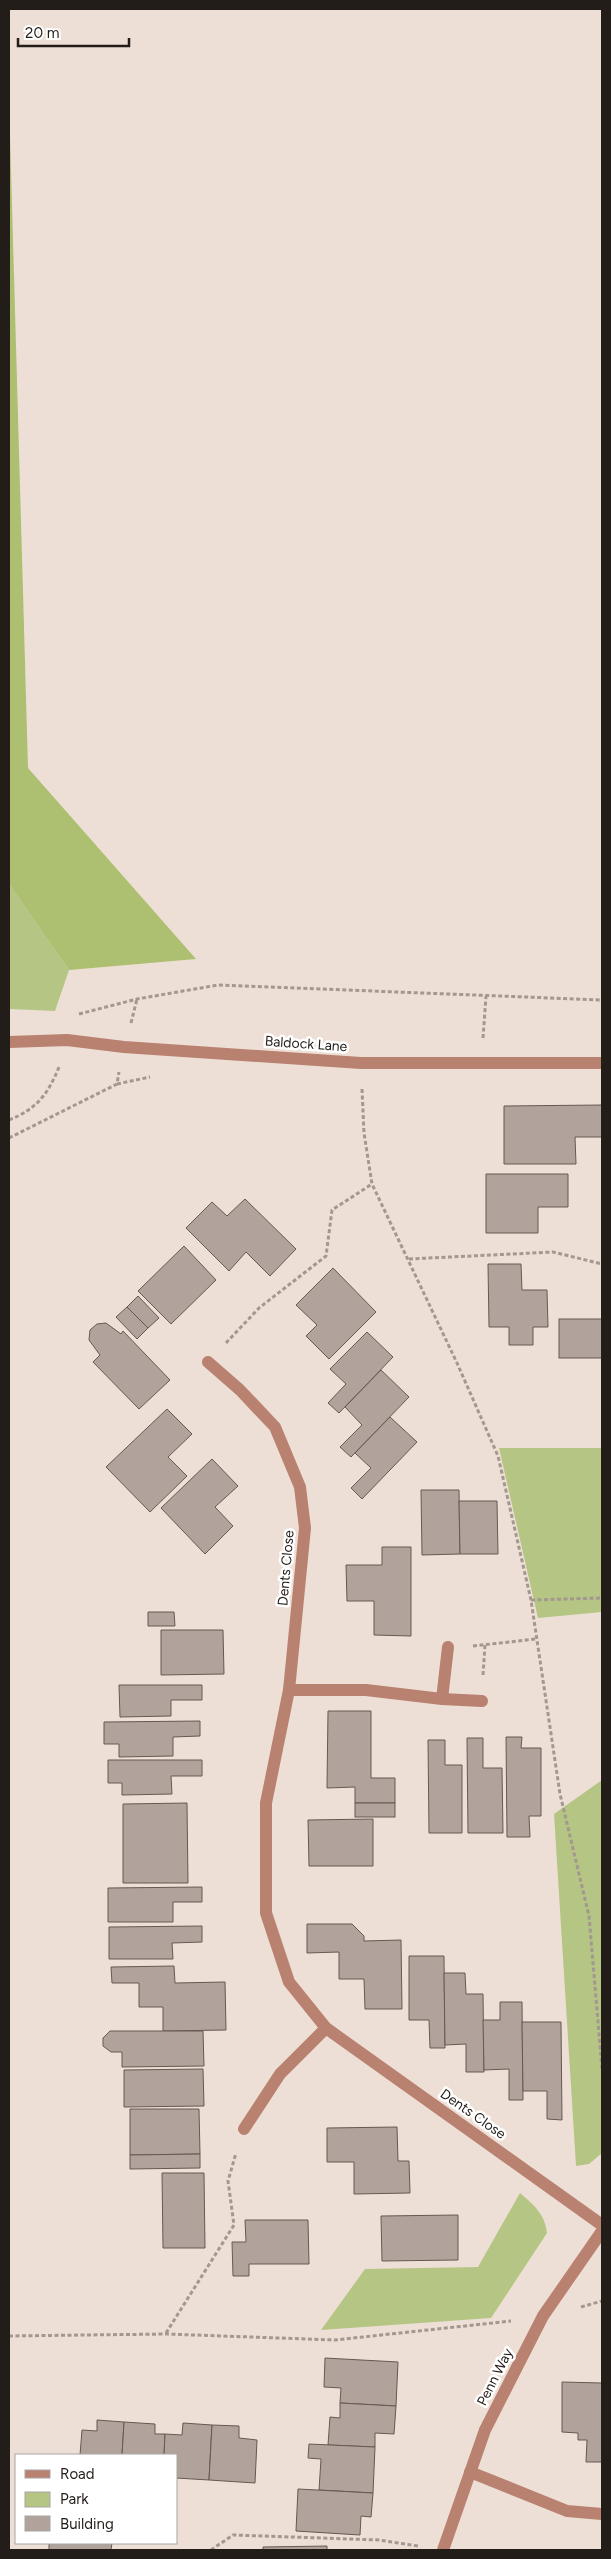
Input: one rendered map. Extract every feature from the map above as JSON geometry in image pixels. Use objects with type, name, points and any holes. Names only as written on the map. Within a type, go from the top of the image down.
[{"type":"street","name":"Baldock Lane","points":[[9,1042],[67,1040],[124,1047],[361,1063],[602,1063]]},
{"type":"street","name":"Dents Close","points":[[208,1362],[240,1390],[276,1428],[300,1487],[305,1528],[288,1690],[266,1803],[266,1913],[289,1982],[326,2028],[602,2224]]},
{"type":"street","points":[[442,1699],[448,1647]]},
{"type":"street","points":[[288,1690],[366,1690],[442,1699],[482,1701]]},
{"type":"street","points":[[244,2129],[280,2074],[326,2028]]},
{"type":"street","name":"Penn Way","points":[[443,2550],[485,2430],[543,2316],[602,2231]]},
{"type":"street","points":[[470,2472],[567,2511],[602,2514]]},
{"type":"path","points":[[72,1015],[137,999],[218,985],[602,1000]]},
{"type":"path","points":[[481,1063],[486,996]]},
{"type":"path","points":[[130,1024],[137,999]]},
{"type":"path","points":[[9,1120],[23,1115],[48,1092],[62,1061]]},
{"type":"path","points":[[9,1138],[117,1084],[121,1063]]},
{"type":"path","points":[[361,1063],[364,1133],[372,1184],[409,1259],[498,1456],[531,1600],[560,1794],[589,1916],[602,2069]]},
{"type":"path","points":[[208,1362],[259,1308],[326,1256],[332,1210],[372,1184]]},
{"type":"path","points":[[409,1259],[553,1252],[602,1264]]},
{"type":"path","points":[[531,1600],[602,1598]]},
{"type":"path","points":[[448,1647],[536,1639]]},
{"type":"path","points":[[166,2334],[234,2225],[228,2181],[244,2129]]},
{"type":"path","points":[[9,2336],[166,2334],[334,2340],[543,2316],[602,2301]]},
{"type":"path","points":[[211,2550],[233,2535],[379,2540],[443,2550]]},
{"type":"green space","points":[[9,99],[28,768],[196,959],[69,970],[9,884]]},
{"type":"green space","points":[[9,884],[69,970],[55,1011],[9,1009]]},
{"type":"green space","points":[[499,1448],[602,1448],[602,1612],[538,1618]]},
{"type":"green space","points":[[602,1780],[602,2153],[589,2164],[576,2166],[554,1814]]},
{"type":"green space","points":[[520,2193],[541,2215],[547,2233],[491,2318],[321,2330],[365,2269],[478,2267]]},
{"type":"building","points":[[602,1105],[602,1137],[575,1137],[576,1164],[504,1164],[504,1106]]},
{"type":"building","points":[[486,1174],[568,1174],[568,1207],[538,1207],[538,1233],[486,1233]]},
{"type":"building","points":[[245,1199],[296,1249],[270,1276],[246,1252],[229,1271],[186,1228],[212,1202],[227,1216]]},
{"type":"building","points":[[184,1246],[216,1280],[171,1324],[138,1291]]},
{"type":"building","points":[[488,1264],[521,1264],[522,1290],[547,1290],[548,1327],[533,1327],[533,1345],[509,1345],[509,1327],[489,1327]]},
{"type":"building","points":[[333,1268],[376,1312],[329,1359],[306,1336],[317,1325],[296,1305]]},
{"type":"building","points":[[138,1296],[159,1318],[148,1328],[127,1307]]},
{"type":"building","points":[[127,1307],[148,1328],[137,1339],[116,1317]]},
{"type":"building","points":[[559,1319],[602,1319],[602,1358],[559,1358]]},
{"type":"building","points":[[106,1323],[121,1334],[123,1331],[170,1380],[139,1409],[93,1362],[100,1355],[89,1340],[90,1330],[97,1324]]},
{"type":"building","points":[[367,1332],[393,1357],[339,1413],[328,1403],[346,1384],[330,1369]]},
{"type":"building","points":[[381,1370],[409,1397],[351,1457],[340,1447],[362,1425],[345,1407]]},
{"type":"building","points":[[167,1409],[192,1434],[168,1457],[187,1476],[150,1512],[106,1467]]},
{"type":"building","points":[[390,1417],[417,1442],[362,1499],[351,1488],[371,1468],[355,1453]]},
{"type":"building","points":[[212,1459],[238,1486],[215,1507],[233,1526],[205,1554],[161,1508]]},
{"type":"building","points":[[421,1490],[459,1490],[460,1554],[422,1555]]},
{"type":"building","points":[[459,1501],[497,1501],[498,1554],[460,1554]]},
{"type":"building","points":[[382,1547],[411,1547],[411,1636],[374,1635],[374,1601],[347,1601],[346,1565],[382,1565]]},
{"type":"building","points":[[148,1612],[174,1612],[175,1626],[148,1626]]},
{"type":"building","points":[[161,1630],[223,1630],[224,1674],[161,1675]]},
{"type":"building","points":[[119,1685],[202,1685],[202,1700],[171,1700],[171,1716],[120,1717]]},
{"type":"building","points":[[328,1711],[371,1711],[371,1778],[395,1778],[395,1803],[355,1803],[355,1787],[327,1788]]},
{"type":"building","points":[[200,1721],[200,1736],[173,1737],[173,1756],[119,1757],[119,1744],[104,1744],[104,1722]]},
{"type":"building","points":[[506,1737],[522,1737],[521,1748],[541,1748],[541,1816],[529,1816],[530,1837],[507,1837]]},
{"type":"building","points":[[467,1738],[483,1738],[483,1768],[502,1768],[503,1833],[468,1833]]},
{"type":"building","points":[[428,1740],[445,1740],[445,1765],[462,1765],[462,1833],[429,1833]]},
{"type":"building","points":[[108,1760],[202,1760],[202,1776],[171,1776],[172,1794],[122,1795],[122,1783],[108,1783]]},
{"type":"building","points":[[187,1803],[188,1883],[123,1883],[123,1804]]},
{"type":"building","points":[[355,1803],[395,1803],[395,1817],[355,1817]]},
{"type":"building","points":[[373,1819],[373,1866],[309,1866],[308,1820]]},
{"type":"building","points":[[202,1887],[202,1902],[173,1902],[173,1922],[108,1922],[108,1888]]},
{"type":"building","points":[[307,1924],[352,1924],[364,1936],[364,1941],[401,1940],[402,2009],[365,2009],[364,1979],[339,1979],[339,1952],[307,1953]]},
{"type":"building","points":[[202,1926],[202,1942],[172,1943],[173,1959],[109,1959],[109,1927]]},
{"type":"building","points":[[409,1956],[444,1956],[445,2048],[430,2048],[429,2020],[409,2020]]},
{"type":"building","points":[[174,1966],[175,1983],[225,1982],[226,2030],[163,2031],[163,2007],[139,2007],[139,1983],[112,1983],[111,1967]]},
{"type":"building","points":[[444,1973],[465,1973],[466,1994],[483,1994],[484,2072],[466,2072],[466,2044],[445,2045]]},
{"type":"building","points":[[500,2002],[522,2002],[523,2100],[509,2100],[509,2069],[484,2070],[483,2020],[500,2020]]},
{"type":"building","points":[[522,2022],[561,2022],[562,2120],[547,2119],[547,2091],[523,2091]]},
{"type":"building","points":[[110,2031],[203,2031],[204,2066],[122,2067],[122,2052],[111,2052],[103,2046],[103,2038]]},
{"type":"building","points":[[203,2069],[204,2106],[124,2107],[124,2070]]},
{"type":"building","points":[[130,2109],[199,2109],[200,2154],[130,2155]]},
{"type":"building","points":[[397,2127],[398,2161],[409,2161],[410,2193],[354,2194],[354,2162],[327,2162],[327,2128]]},
{"type":"building","points":[[200,2154],[200,2168],[130,2169],[130,2155]]},
{"type":"building","points":[[162,2173],[204,2173],[205,2248],[163,2248]]},
{"type":"building","points":[[458,2215],[458,2260],[382,2261],[381,2216]]},
{"type":"building","points":[[245,2220],[308,2220],[309,2264],[249,2264],[249,2276],[233,2276],[232,2242],[246,2242]]},
{"type":"building","points":[[325,2358],[398,2362],[396,2406],[340,2403],[341,2388],[324,2387]]},
{"type":"building","points":[[562,2382],[602,2383],[602,2462],[586,2462],[587,2440],[578,2440],[578,2433],[562,2432]]},
{"type":"building","points":[[340,2403],[396,2406],[394,2434],[375,2433],[375,2447],[328,2445],[330,2417],[340,2418]]},
{"type":"building","points":[[97,2420],[124,2422],[122,2454],[80,2454],[82,2430],[97,2431]]},
{"type":"building","points":[[124,2422],[155,2424],[155,2434],[165,2434],[164,2454],[122,2454]]},
{"type":"building","points":[[183,2423],[212,2425],[209,2480],[178,2478],[178,2454],[164,2454],[165,2434],[182,2435]]},
{"type":"building","points":[[212,2425],[239,2426],[239,2438],[257,2440],[255,2483],[209,2480]]},
{"type":"building","points":[[309,2444],[375,2447],[373,2493],[319,2490],[321,2459],[308,2458]]},
{"type":"building","points":[[298,2489],[373,2493],[371,2517],[361,2516],[360,2535],[296,2531]]},
{"type":"building","points":[[49,2544],[112,2544],[111,2550],[49,2550]]},
{"type":"building","points":[[327,2546],[327,2550],[263,2550],[263,2547]]}]
